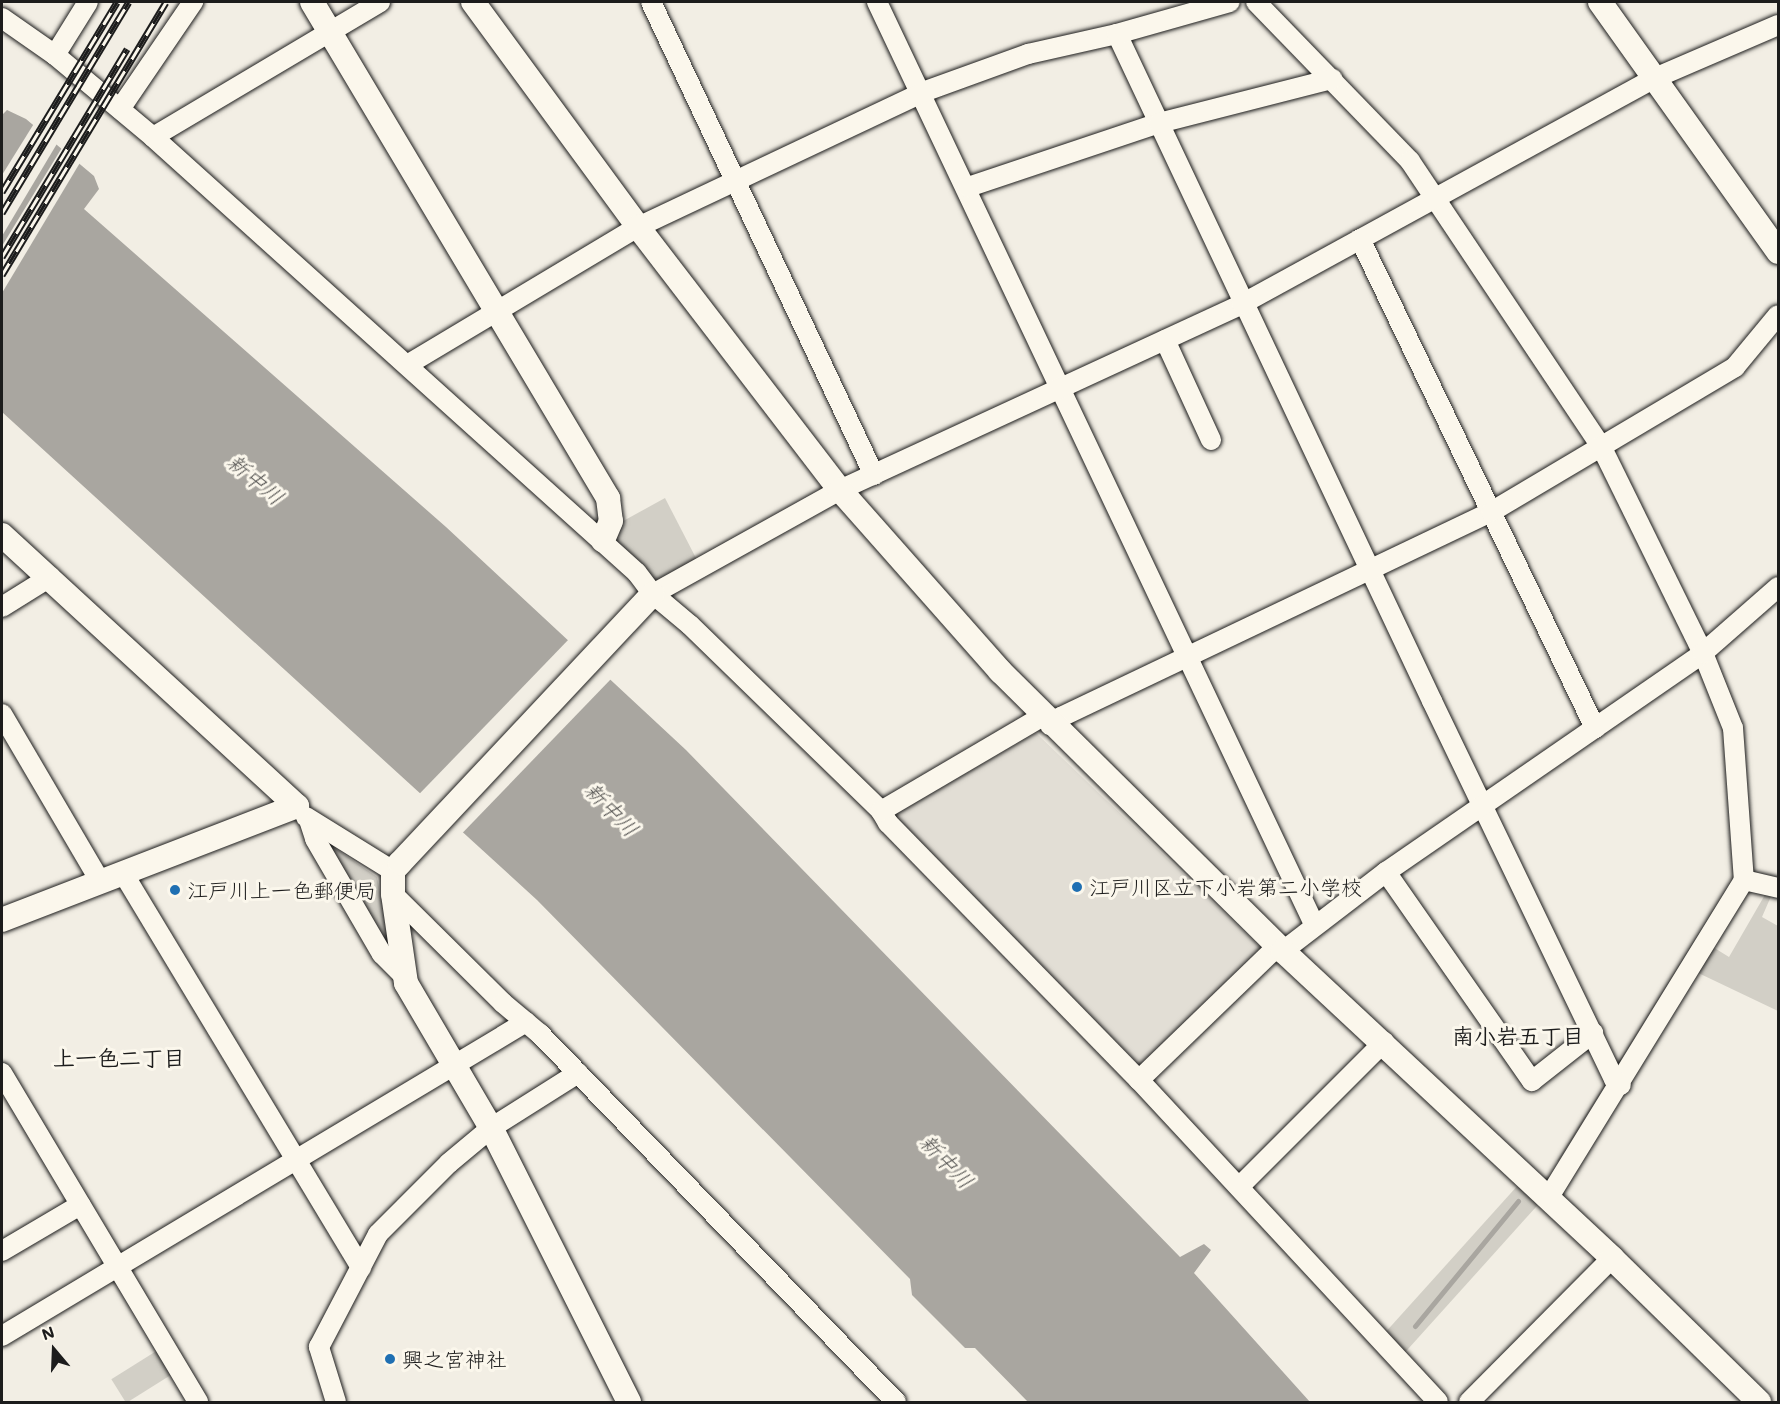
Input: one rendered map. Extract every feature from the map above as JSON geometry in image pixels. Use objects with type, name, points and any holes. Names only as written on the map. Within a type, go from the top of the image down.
[{"type":"street","points":[[55,55],[88,2]]},
{"type":"street","points":[[120,109],[193,2]]},
{"type":"street","points":[[312,2],[609,498],[611,522],[603,540]]},
{"type":"street","points":[[153,137],[380,2]]},
{"type":"street","points":[[473,2],[638,227],[840,490],[1046,721],[1281,948],[1612,1257],[1760,1402]]},
{"type":"street","points":[[651,2],[874,475]]},
{"type":"street","points":[[877,2],[923,92],[1314,924]]},
{"type":"street","points":[[407,365],[638,227],[923,92],[1028,54],[1117,34],[1230,2]]},
{"type":"street","points":[[1256,2],[1398,147],[1601,446],[1703,653],[1732,728],[1744,880],[1621,1085],[1548,1198]]},
{"type":"street","points":[[1600,2],[1779,252]]},
{"type":"street","points":[[2,18],[55,55],[153,137],[603,540],[653,594],[690,625],[881,811],[888,823],[1240,1185],[1438,1402]]},
{"type":"street","points":[[404,975],[397,873],[620,626],[653,594],[840,490],[1242,304],[1655,78],[1779,25]]},
{"type":"street","points":[[1117,34],[1242,304],[1484,804],[1614,1079],[1621,1085]]},
{"type":"street","points":[[968,187],[1158,123],[1332,79]]},
{"type":"street","points":[[1360,239],[1595,728]]},
{"type":"street","points":[[881,811],[1046,721],[1189,656],[1491,512],[1735,367],[1779,315]]},
{"type":"street","points":[[1165,340],[1211,440]]},
{"type":"street","points":[[2,535],[303,813],[397,873],[526,1022],[578,1073],[894,1402]]},
{"type":"street","points":[[2,607],[50,577]]},
{"type":"street","points":[[1139,1080],[1281,948],[1386,872],[1703,653],[1779,587]]},
{"type":"street","points":[[2,714],[100,881]]},
{"type":"street","points":[[2,920],[100,881],[303,813]]},
{"type":"street","points":[[303,813],[315,839],[382,954],[404,975],[491,1128],[629,1402]]},
{"type":"street","points":[[1386,872],[1532,1081],[1593,1033]]},
{"type":"street","points":[[123,873],[361,1268]]},
{"type":"street","points":[[1744,880],[1779,888]]},
{"type":"street","points":[[2,1336],[526,1022]]},
{"type":"street","points":[[1240,1185],[1384,1042]]},
{"type":"street","points":[[2,1073],[198,1402]]},
{"type":"street","points":[[336,1402],[319,1347],[378,1234],[450,1163],[491,1128],[578,1073]]},
{"type":"street","points":[[2,1251],[80,1205]]},
{"type":"street","points":[[1469,1402],[1612,1257]]},
{"type":"shaded area","points":[[665,498],[698,562],[647,584],[612,544],[616,525]]},
{"type":"shaded area","name":"江戸川区立下小岩第二小学校","points":[[1036,733],[1265,952],[1143,1071],[892,816]]},
{"type":"shaded area","points":[[326,842],[377,877],[391,949]]},
{"type":"shaded area","points":[[1733,878],[1740,881],[1562,1163],[1557,1161]]},
{"type":"shaded area","points":[[1766,893],[1772,894],[1762,917],[1778,926],[1778,1011],[1692,970],[1708,944],[1729,957]]},
{"type":"shaded area","points":[[1519,1184],[1540,1203],[1401,1357],[1380,1338]]},
{"type":"shaded area","points":[[158,1350],[173,1374],[128,1402],[111,1379]]},
{"type":"water","name":"新中川","points":[[7,110],[26,119],[94,176],[99,189],[84,209],[446,527],[686,750],[1180,1257],[1204,1244],[1211,1250],[1194,1273],[1310,1402],[1028,1402],[975,1348],[965,1348],[912,1295],[910,1279],[537,900],[2,412],[2,115]]},
{"type":"pier","points":[[35,122],[58,142],[2,236],[2,175]]},
{"type":"pier","points":[[63,146],[81,161],[2,293],[2,246]]},
{"type":"pier","points":[[570,638],[612,678],[461,834],[419,794]]},
{"type":"waterway","points":[[1415,1326],[1518,1201]]},
{"type":"railway","points":[[2,192],[117,2]]},
{"type":"railway","points":[[2,213],[129,2]]},
{"type":"railway","points":[[2,275],[166,2]]},
{"type":"railway","points":[[2,257],[127,49]]},
{"type":"place","name":"江戸川区立下小岩第二小学校","points":[[1077,887]]},
{"type":"place","name":"江戸川上一色郵便局","points":[[175,890]]},
{"type":"place","name":"興之宮神社","points":[[390,1359]]},
{"type":"district","name":"南小岩五丁目","points":[[1518,1036]]},
{"type":"district","name":"上一色二丁目","points":[[119,1058]]}]
